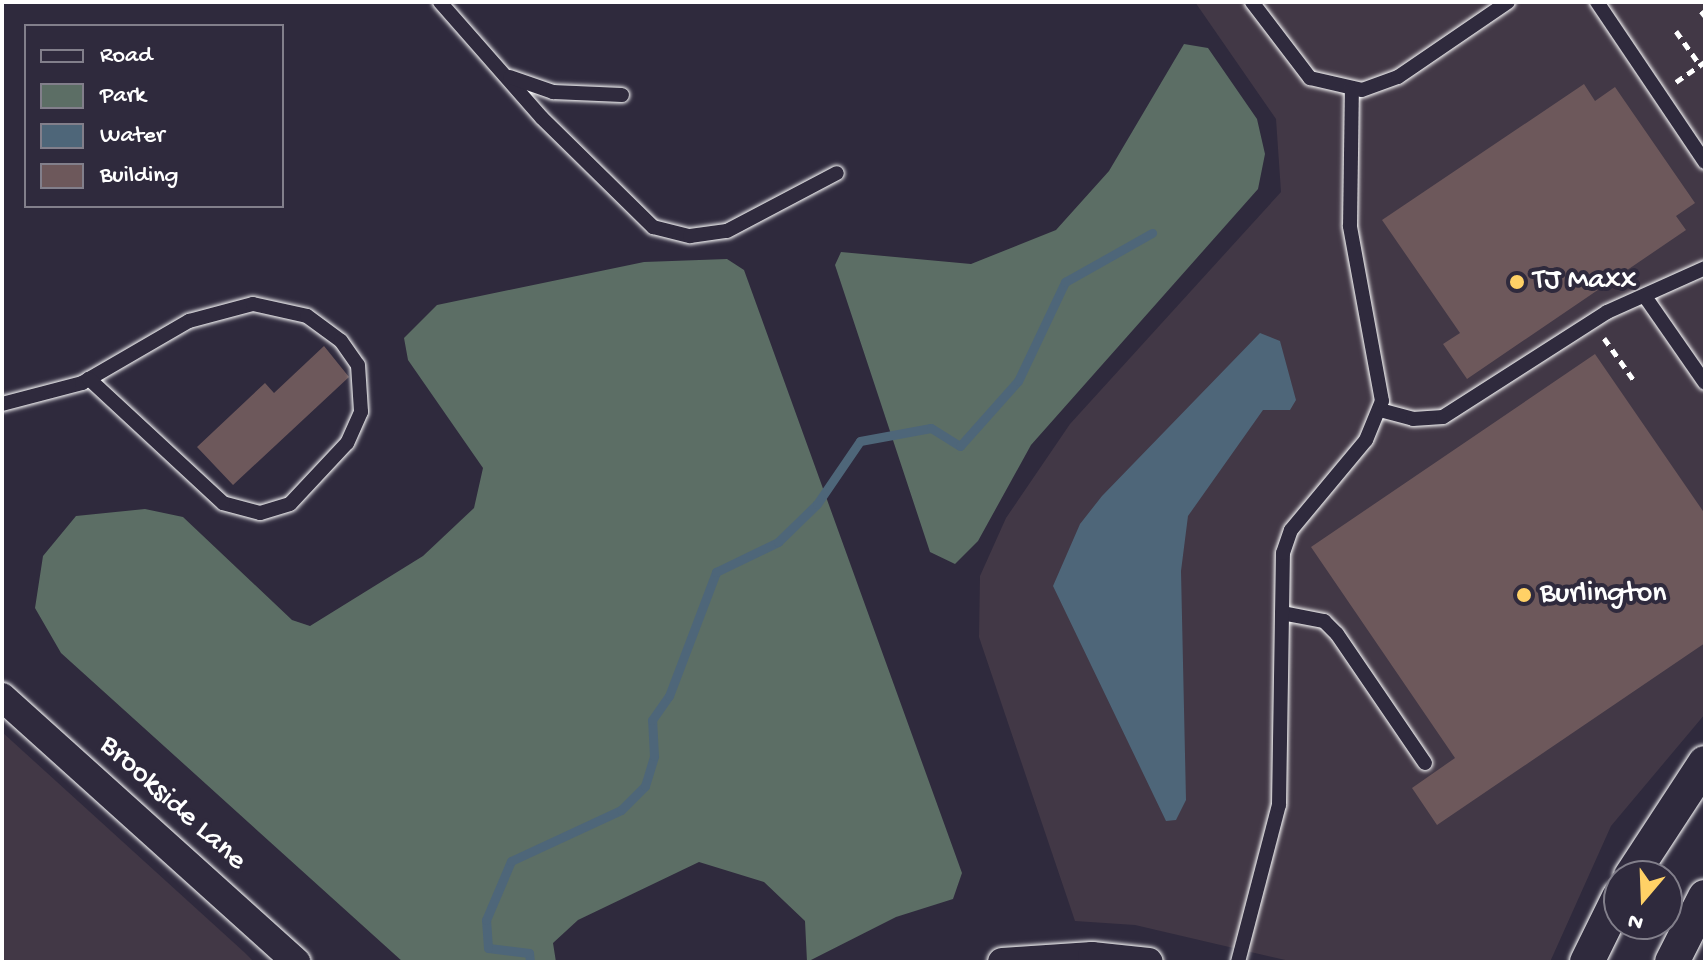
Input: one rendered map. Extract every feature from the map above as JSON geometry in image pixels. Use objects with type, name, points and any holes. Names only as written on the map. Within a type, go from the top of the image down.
[{"type":"street","name":"Brookside Lane","points":[[2,697],[296,962]]},
{"type":"street","points":[[1641,860],[1705,763]]},
{"type":"street","points":[[1672,962],[1705,897]]},
{"type":"street","points":[[1587,962],[1603,930]]},
{"type":"street","points":[[1002,962],[1080,956],[1149,962]]},
{"type":"lane","points":[[440,2],[503,74],[631,209],[670,233],[727,231],[837,173]]},
{"type":"lane","points":[[1252,2],[1300,69],[1352,89],[1398,77],[1508,2]]},
{"type":"lane","points":[[1597,2],[1705,162]]},
{"type":"lane","points":[[503,74],[553,92],[622,95]]},
{"type":"lane","points":[[1238,962],[1279,805],[1282,613],[1291,530],[1366,440],[1380,410],[1350,226],[1352,89]]},
{"type":"lane","points":[[1380,410],[1413,419],[1443,417],[1607,312],[1646,298],[1705,268]]},
{"type":"lane","points":[[1646,298],[1705,383]]},
{"type":"lane","points":[[2,404],[89,379],[189,321],[253,304],[307,316],[341,341],[358,365],[361,412],[347,443],[290,504],[260,513],[212,494],[89,379]]},
{"type":"lane","points":[[1282,613],[1324,621],[1337,634],[1425,763]]},
{"type":"path","points":[[1676,31],[1700,65]]},
{"type":"path","points":[[1604,338],[1635,382]]},
{"type":"shaded area","points":[[1195,2],[1705,2],[1705,714],[1611,826],[1550,962],[1294,962],[1135,925],[1075,921],[979,637],[980,576],[1006,518],[1070,424],[1281,192],[1276,119]]},
{"type":"shaded area","points":[[2,732],[244,952],[254,962],[2,962]]},
{"type":"green space","points":[[1184,44],[1208,48],[1257,119],[1265,154],[1258,189],[1031,445],[978,541],[955,564],[930,552],[835,265],[841,252],[971,264],[1056,230],[1109,171]]},
{"type":"green space","points":[[727,259],[744,270],[962,873],[953,899],[896,917],[807,962],[805,921],[764,882],[699,862],[578,920],[553,943],[556,962],[403,962],[61,653],[35,608],[43,556],[76,516],[145,509],[183,517],[292,620],[310,626],[423,556],[474,508],[483,468],[408,360],[404,338],[437,305],[644,262]]},
{"type":"water","points":[[1260,333],[1280,341],[1296,400],[1290,410],[1263,410],[1188,516],[1181,571],[1186,800],[1176,820],[1166,821],[1053,586],[1080,524],[1102,496]]},
{"type":"building","name":"TJ Maxx","points":[[1584,84],[1595,101],[1615,87],[1695,203],[1676,216],[1686,230],[1467,379],[1443,344],[1460,333],[1382,220]]},
{"type":"building","points":[[324,346],[349,377],[233,485],[197,447],[265,383],[274,393]]},
{"type":"building","name":"Burlington","points":[[1595,354],[1705,514],[1705,643],[1437,825],[1412,788],[1455,758],[1311,547]]},
{"type":"waterway","points":[[530,962],[529,953],[488,948],[486,920],[511,861],[621,810],[645,786],[654,756],[652,720],[669,696],[716,572],[778,542],[817,504],[860,441],[931,428],[960,446],[1018,381],[1065,282],[1152,233]]},
{"type":"place","name":"TJ Maxx","points":[[1517,282]]},
{"type":"place","name":"Burlington","points":[[1524,595]]}]
